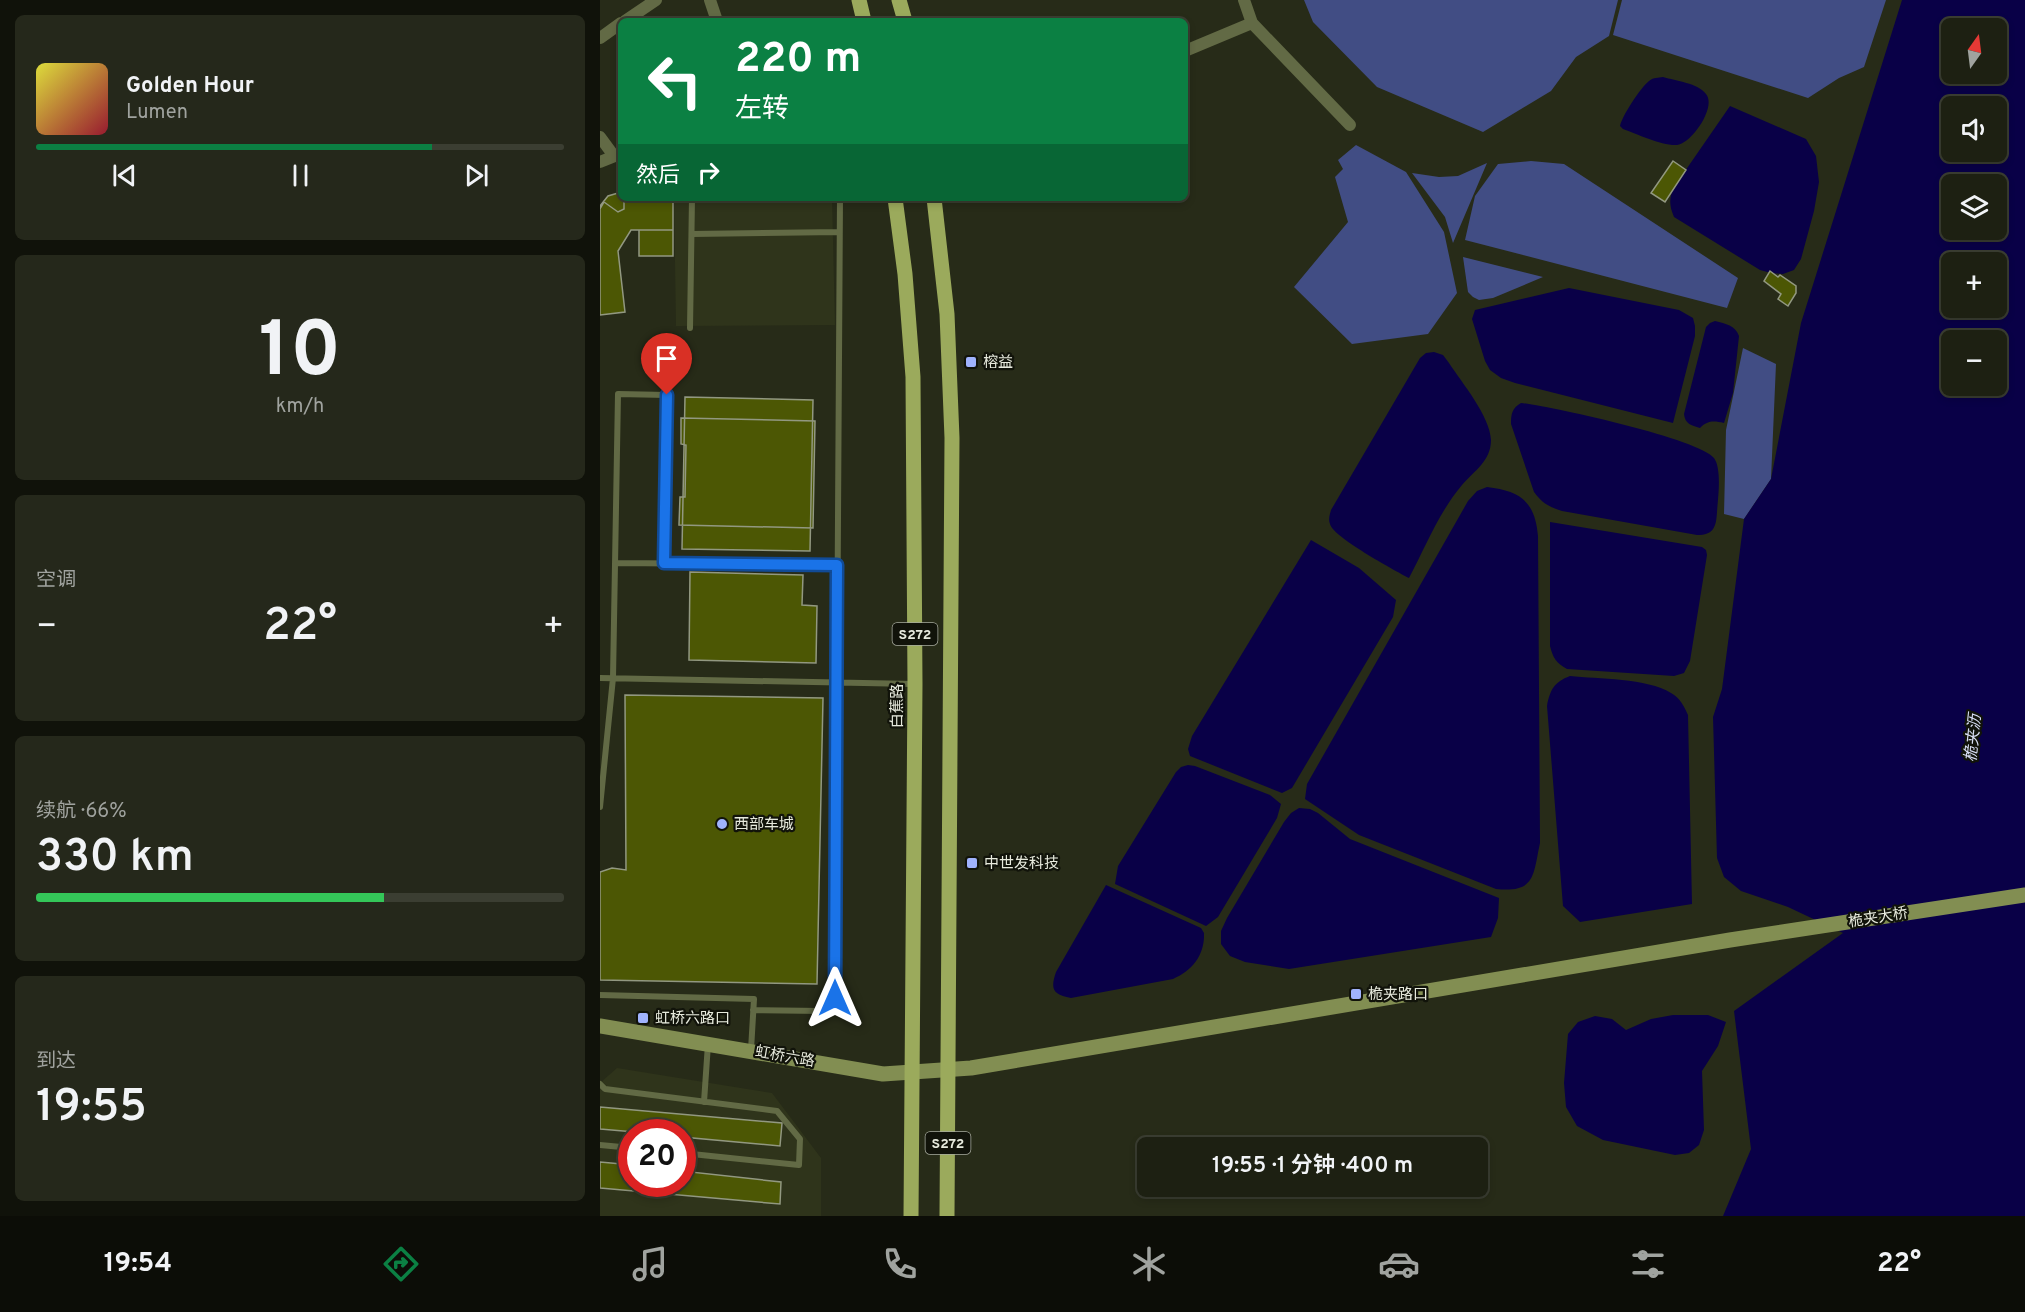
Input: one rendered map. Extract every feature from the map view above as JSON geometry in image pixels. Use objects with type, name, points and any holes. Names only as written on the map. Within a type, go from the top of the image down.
[{"type":"main road","points":[[859,0],[863,18]]},
{"type":"main road","points":[[899,0],[904,18]]},
{"type":"main road","name":"白蕉路","points":[[895,201],[905,274],[913,378],[915,684],[911,1216]]},
{"type":"main road","name":"S272","points":[[934,201],[947,315],[952,438],[947,1216]]},
{"type":"street","points":[[629,18],[656,0]]},
{"type":"street","points":[[710,0],[716,18]]},
{"type":"street","points":[[1244,0],[1252,23],[1350,125]]},
{"type":"street","points":[[1188,50],[1252,23]]},
{"type":"street","points":[[600,38],[618,25]]},
{"type":"street","points":[[600,137],[617,155],[600,162]]},
{"type":"street","name":"桅夹大桥","points":[[971,1068],[1730,940],[2025,895]]},
{"type":"street","name":"虹桥六路","points":[[600,1026],[883,1074],[971,1068]]},
{"type":"lane","points":[[690,328],[692,201]]},
{"type":"lane","points":[[753,1010],[822,1011],[827,1010],[834,1002],[840,201]]},
{"type":"lane","points":[[692,234],[839,232]]},
{"type":"lane","points":[[600,807],[613,678],[618,394],[667,395],[664,563]]},
{"type":"lane","points":[[615,563],[837,565]]},
{"type":"lane","points":[[600,678],[915,684]]},
{"type":"lane","points":[[600,995],[754,999],[751,1050]]},
{"type":"lane","points":[[704,1102],[708,1043]]},
{"type":"lane","points":[[602,1089],[777,1111],[800,1139],[799,1165],[696,1154]]},
{"type":"lane","points":[[600,1145],[618,1147]]},
{"type":"shaded area","points":[[1304,0],[1618,0],[1609,36],[1576,57],[1551,91],[1483,132],[1377,87],[1313,22]]},
{"type":"shaded area","points":[[1622,0],[1886,0],[1864,67],[1839,78],[1808,98],[1613,35]]},
{"type":"shaded area","points":[[1356,145],[1406,172],[1444,232],[1457,293],[1428,334],[1352,344],[1294,287],[1348,222],[1335,177],[1343,169],[1338,160]]},
{"type":"shaded area","points":[[1531,161],[1564,164],[1738,278],[1727,308],[1465,240],[1475,196],[1498,164]]},
{"type":"shaded area","points":[[1487,163],[1453,243],[1445,217],[1412,173],[1439,177],[1458,176]]},
{"type":"shaded area","points":[[674,201],[832,201],[835,325],[676,326]]},
{"type":"shaded area","points":[[1463,257],[1543,277],[1493,298],[1479,300],[1468,292]]},
{"type":"shaded area","points":[[1743,348],[1776,364],[1771,479],[1744,519],[1724,514],[1726,430]]},
{"type":"shaded area","points":[[617,1068],[772,1093],[821,1158],[821,1216],[600,1216],[600,1083]]},
{"type":"water","name":"桅夹沥","points":[[1902,0],[2025,0],[2025,1216],[1723,1216],[1751,1149],[1734,1011],[1843,933],[1788,907],[1741,891],[1724,877],[1717,858],[1713,717],[1722,689],[1744,519],[1771,479],[1801,323]]},
{"type":"water","points":[[1663,77],[1698,87],[1706,94],[1708,100],[1708,107],[1701,124],[1689,138],[1677,145],[1664,144],[1620,126],[1628,109],[1646,84],[1653,79]]},
{"type":"water","points":[[1730,106],[1806,139],[1816,156],[1819,182],[1801,259],[1794,270],[1783,274],[1760,270],[1674,217],[1672,213],[1670,202],[1674,187]]},
{"type":"water","points":[[1569,288],[1679,310],[1693,318],[1695,336],[1673,423],[1515,383],[1501,378],[1490,370],[1472,319],[1475,310]]},
{"type":"water","points":[[1715,321],[1733,327],[1739,336],[1733,393],[1724,423],[1711,422],[1700,428],[1687,422],[1684,414],[1706,327]]},
{"type":"water","points":[[1434,352],[1443,355],[1481,410],[1491,440],[1485,460],[1446,507],[1409,578],[1342,537],[1334,530],[1329,518],[1331,510],[1420,358],[1426,353]]},
{"type":"water","points":[[1521,403],[1623,424],[1703,450],[1714,458],[1718,469],[1716,522],[1711,532],[1697,535],[1562,511],[1546,504],[1534,492],[1511,424],[1513,412]]},
{"type":"water","points":[[1487,487],[1509,492],[1524,500],[1534,515],[1538,536],[1540,843],[1534,873],[1530,880],[1519,888],[1509,889],[1496,889],[1359,835],[1305,799],[1307,784],[1468,501],[1477,491]]},
{"type":"water","points":[[1550,522],[1702,547],[1706,550],[1690,661],[1684,673],[1674,676],[1567,669],[1558,662],[1550,646]]},
{"type":"water","points":[[1311,540],[1359,568],[1396,600],[1393,617],[1292,788],[1282,793],[1190,756],[1188,749],[1192,736]]},
{"type":"water","points":[[1570,676],[1649,684],[1674,695],[1685,708],[1688,715],[1692,904],[1580,922],[1563,906],[1547,706],[1554,687]]},
{"type":"water","points":[[1188,765],[1270,795],[1281,804],[1277,818],[1218,917],[1206,926],[1115,884],[1118,866],[1176,772]]},
{"type":"water","points":[[1299,808],[1310,809],[1318,813],[1350,839],[1499,898],[1498,918],[1491,937],[1289,969],[1245,962],[1230,956],[1221,944],[1221,931],[1227,918],[1284,822],[1291,813]]},
{"type":"water","points":[[1106,885],[1201,928],[1204,941],[1200,955],[1186,972],[1173,979],[1071,998],[1060,995],[1053,987],[1056,972]]},
{"type":"water","points":[[1673,1015],[1708,1015],[1726,1022],[1718,1046],[1702,1071],[1704,1130],[1699,1145],[1689,1153],[1675,1155],[1603,1140],[1577,1126],[1566,1107],[1564,1083],[1568,1034],[1578,1022],[1595,1016],[1612,1019],[1626,1030],[1651,1019]]},
{"type":"building","points":[[1673,161],[1686,170],[1665,202],[1651,193]]},
{"type":"building","points":[[618,193],[618,201],[673,201],[673,256],[639,256],[639,230],[631,230],[618,251],[625,312],[600,315],[600,206],[608,196]]},
{"type":"building","points":[[624,201],[673,201],[673,230],[631,230],[618,251],[625,312],[600,315],[600,209],[604,202],[618,212],[624,209]]},
{"type":"building","points":[[1770,271],[1796,286],[1796,293],[1788,306],[1778,299],[1781,294],[1764,281]]},
{"type":"building","points":[[685,397],[813,400],[810,551],[682,549]]},
{"type":"building","points":[[681,418],[815,421],[813,528],[679,525],[680,497],[685,497],[686,445],[681,444]]},
{"type":"building","points":[[690,572],[803,575],[802,605],[817,606],[816,663],[689,660]]},
{"type":"building","points":[[625,695],[823,698],[817,984],[600,980],[600,872],[612,868],[626,870]]},
{"type":"building","points":[[600,1107],[782,1123],[780,1146],[696,1138],[696,1119],[618,1119],[618,1131],[600,1129]]},
{"type":"building","points":[[600,1162],[618,1164],[618,1190],[600,1188]]},
{"type":"building","points":[[696,1173],[781,1182],[780,1204],[696,1197]]},
{"type":"place","name":"榕益","points":[[971,362]]},
{"type":"place","name":"西部车城","points":[[722,824]]},
{"type":"place","name":"中世发科技","points":[[972,863]]},
{"type":"place","name":"桅夹路口","points":[[1356,994]]},
{"type":"place","name":"虹桥六路口","points":[[643,1018]]},
{"type":"route","points":[[667,395],[664,563],[837,565],[835,998]]}]
